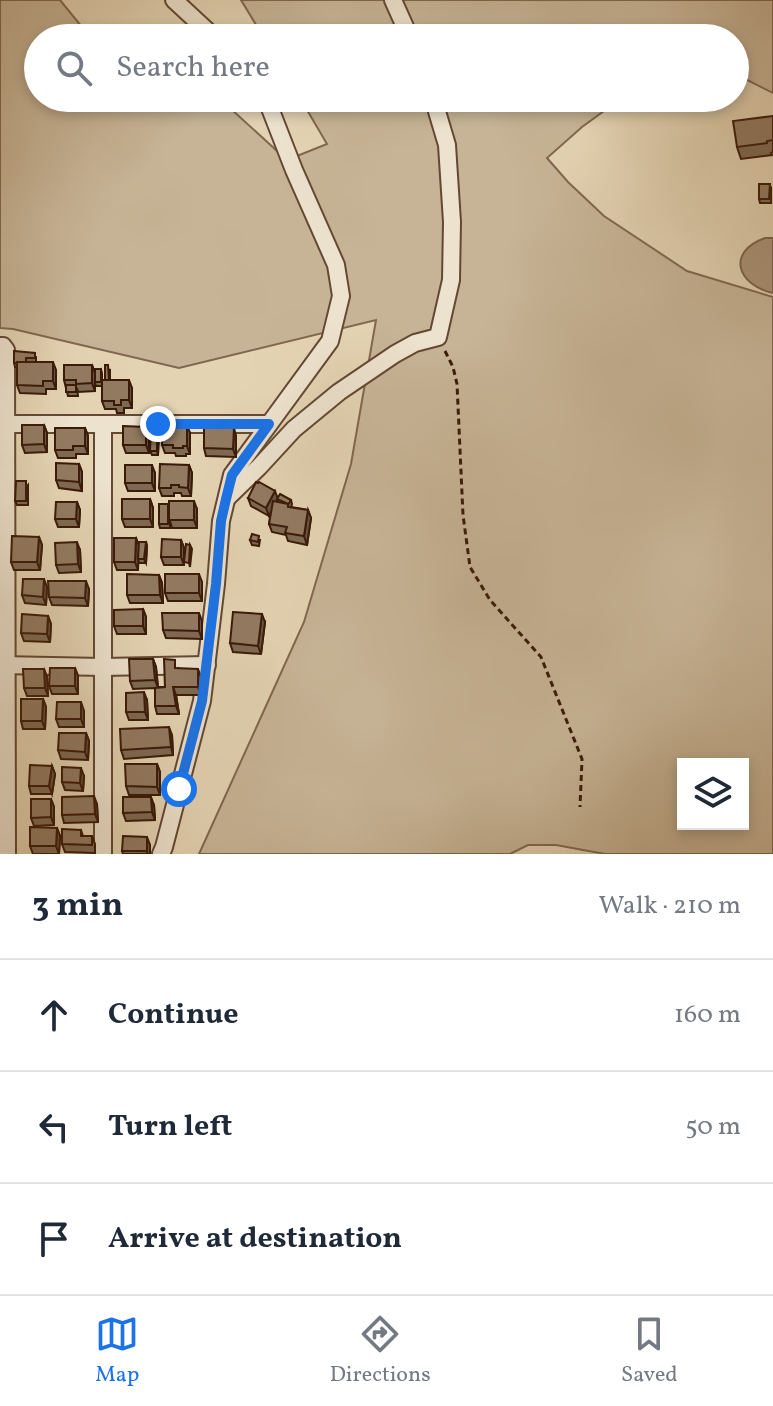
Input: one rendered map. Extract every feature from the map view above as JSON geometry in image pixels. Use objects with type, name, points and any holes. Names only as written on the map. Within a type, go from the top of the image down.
[{"type":"street","points":[[174,0],[200,24]]},
{"type":"street","points":[[393,0],[404,24]]},
{"type":"street","points":[[161,854],[202,701],[221,521],[232,475],[330,341],[341,296],[336,265],[271,112]]},
{"type":"street","points":[[226,499],[294,429],[339,392],[395,354],[415,343],[438,337],[451,280],[452,222],[447,145],[437,112]]},
{"type":"street","points":[[0,346],[6,350],[3,665],[7,854]]},
{"type":"street","points":[[4,424],[269,424]]},
{"type":"street","points":[[103,424],[103,854]]},
{"type":"street","points":[[3,665],[207,665]]},
{"type":"path","points":[[438,337],[453,367],[457,384],[463,515],[470,567],[490,600],[541,657],[582,759],[580,807]]},
{"type":"shaded area","points":[[0,0],[60,0],[80,24],[24,24],[24,112],[234,112],[287,160],[327,144],[308,112],[603,112],[547,158],[568,182],[604,216],[687,271],[773,297],[773,854],[605,854],[556,845],[528,845],[510,854],[199,854],[304,622],[351,464],[376,320],[179,368],[0,328]]},
{"type":"shaded area","points":[[241,0],[773,0],[773,93],[749,81],[749,24],[256,24]]},
{"type":"shaded area","points":[[765,238],[773,238],[773,293],[751,283],[741,268],[745,251]]},
{"type":"building","points":[[773,116],[773,140],[737,147],[733,121]]},
{"type":"building","points":[[759,184],[770,184],[769,199],[759,199]]},
{"type":"building","points":[[14,351],[35,353],[35,358],[14,363]]},
{"type":"building","points":[[17,362],[53,362],[53,381],[43,381],[43,386],[17,385]]},
{"type":"building","points":[[64,365],[92,365],[92,383],[76,384],[76,380],[64,380]]},
{"type":"building","points":[[105,365],[108,365],[109,380],[105,380]]},
{"type":"building","points":[[95,369],[101,369],[101,382],[95,382]]},
{"type":"building","points":[[102,380],[129,380],[129,400],[121,400],[121,405],[114,405],[114,401],[102,401]]},
{"type":"building","points":[[66,385],[76,385],[76,392],[66,392]]},
{"type":"building","points":[[162,424],[187,425],[187,446],[173,448],[173,445],[162,445]]},
{"type":"building","points":[[22,425],[44,425],[44,444],[22,445]]},
{"type":"building","points":[[123,426],[146,427],[146,445],[123,445]]},
{"type":"building","points":[[204,427],[234,428],[233,449],[204,448]]},
{"type":"building","points":[[55,428],[85,428],[85,446],[55,450]]},
{"type":"building","points":[[151,428],[157,428],[157,451],[150,451]]},
{"type":"building","points":[[56,463],[79,464],[79,482],[56,480]]},
{"type":"building","points":[[160,464],[189,465],[188,488],[171,485],[171,488],[159,488]]},
{"type":"building","points":[[125,465],[152,465],[152,483],[125,483]]},
{"type":"building","points":[[16,481],[26,481],[26,501],[15,501]]},
{"type":"building","points":[[256,482],[275,491],[266,508],[248,498]]},
{"type":"building","points":[[280,494],[291,500],[288,505],[277,499]]},
{"type":"building","points":[[122,499],[150,499],[150,519],[122,519]]},
{"type":"building","points":[[169,501],[194,501],[194,520],[169,520]]},
{"type":"building","points":[[273,501],[308,510],[304,536],[285,533],[287,527],[269,524]]},
{"type":"building","points":[[56,502],[77,502],[76,519],[55,519]]},
{"type":"building","points":[[159,504],[168,504],[168,524],[159,524]]},
{"type":"building","points":[[252,534],[259,536],[258,542],[250,540]]},
{"type":"building","points":[[12,536],[39,537],[37,562],[11,562]]},
{"type":"building","points":[[114,538],[136,538],[135,562],[114,562]]},
{"type":"building","points":[[162,539],[181,540],[181,557],[161,557]]},
{"type":"building","points":[[77,542],[78,564],[56,565],[55,543]]},
{"type":"building","points":[[139,542],[146,542],[144,559],[138,559]]},
{"type":"building","points":[[186,544],[190,545],[189,563],[184,562]]},
{"type":"building","points":[[127,574],[159,575],[160,595],[127,595]]},
{"type":"building","points":[[165,574],[199,574],[199,593],[165,593]]},
{"type":"building","points":[[23,579],[44,579],[43,597],[22,595]]},
{"type":"building","points":[[48,581],[86,581],[85,598],[49,597]]},
{"type":"building","points":[[143,609],[143,626],[114,626],[114,610]]},
{"type":"building","points":[[233,612],[262,614],[258,646],[230,643]]},
{"type":"building","points":[[162,613],[199,613],[199,631],[163,630]]},
{"type":"building","points":[[22,614],[48,616],[47,634],[21,633]]},
{"type":"building","points":[[129,659],[153,659],[155,680],[130,681]]},
{"type":"building","points":[[164,659],[175,660],[175,668],[198,669],[198,687],[173,687],[176,706],[155,706],[155,688],[165,687]]},
{"type":"building","points":[[50,668],[75,668],[75,686],[49,686]]},
{"type":"building","points":[[23,669],[44,669],[45,688],[24,688]]},
{"type":"building","points":[[144,692],[145,712],[126,712],[126,693]]},
{"type":"building","points":[[21,699],[43,699],[42,721],[21,721]]},
{"type":"building","points":[[57,702],[81,702],[81,719],[56,719]]},
{"type":"building","points":[[169,727],[171,747],[121,750],[120,729]]},
{"type":"building","points":[[59,733],[86,733],[85,752],[58,750]]},
{"type":"building","points":[[125,764],[157,764],[157,787],[126,786]]},
{"type":"building","points":[[30,765],[52,766],[49,786],[29,786]]},
{"type":"building","points":[[62,767],[81,768],[80,783],[62,782]]},
{"type":"building","points":[[94,796],[95,814],[62,815],[62,797]]},
{"type":"building","points":[[123,797],[151,797],[152,812],[123,813]]},
{"type":"building","points":[[31,799],[51,799],[51,817],[31,818]]},
{"type":"building","points":[[30,827],[57,828],[56,846],[30,846]]},
{"type":"building","points":[[62,829],[81,830],[81,836],[92,836],[92,845],[62,844]]},
{"type":"building","points":[[123,836],[147,837],[147,851],[122,851]]},
{"type":"route","points":[[158,424],[269,424],[232,475],[226,499],[202,701],[179,789]]}]
